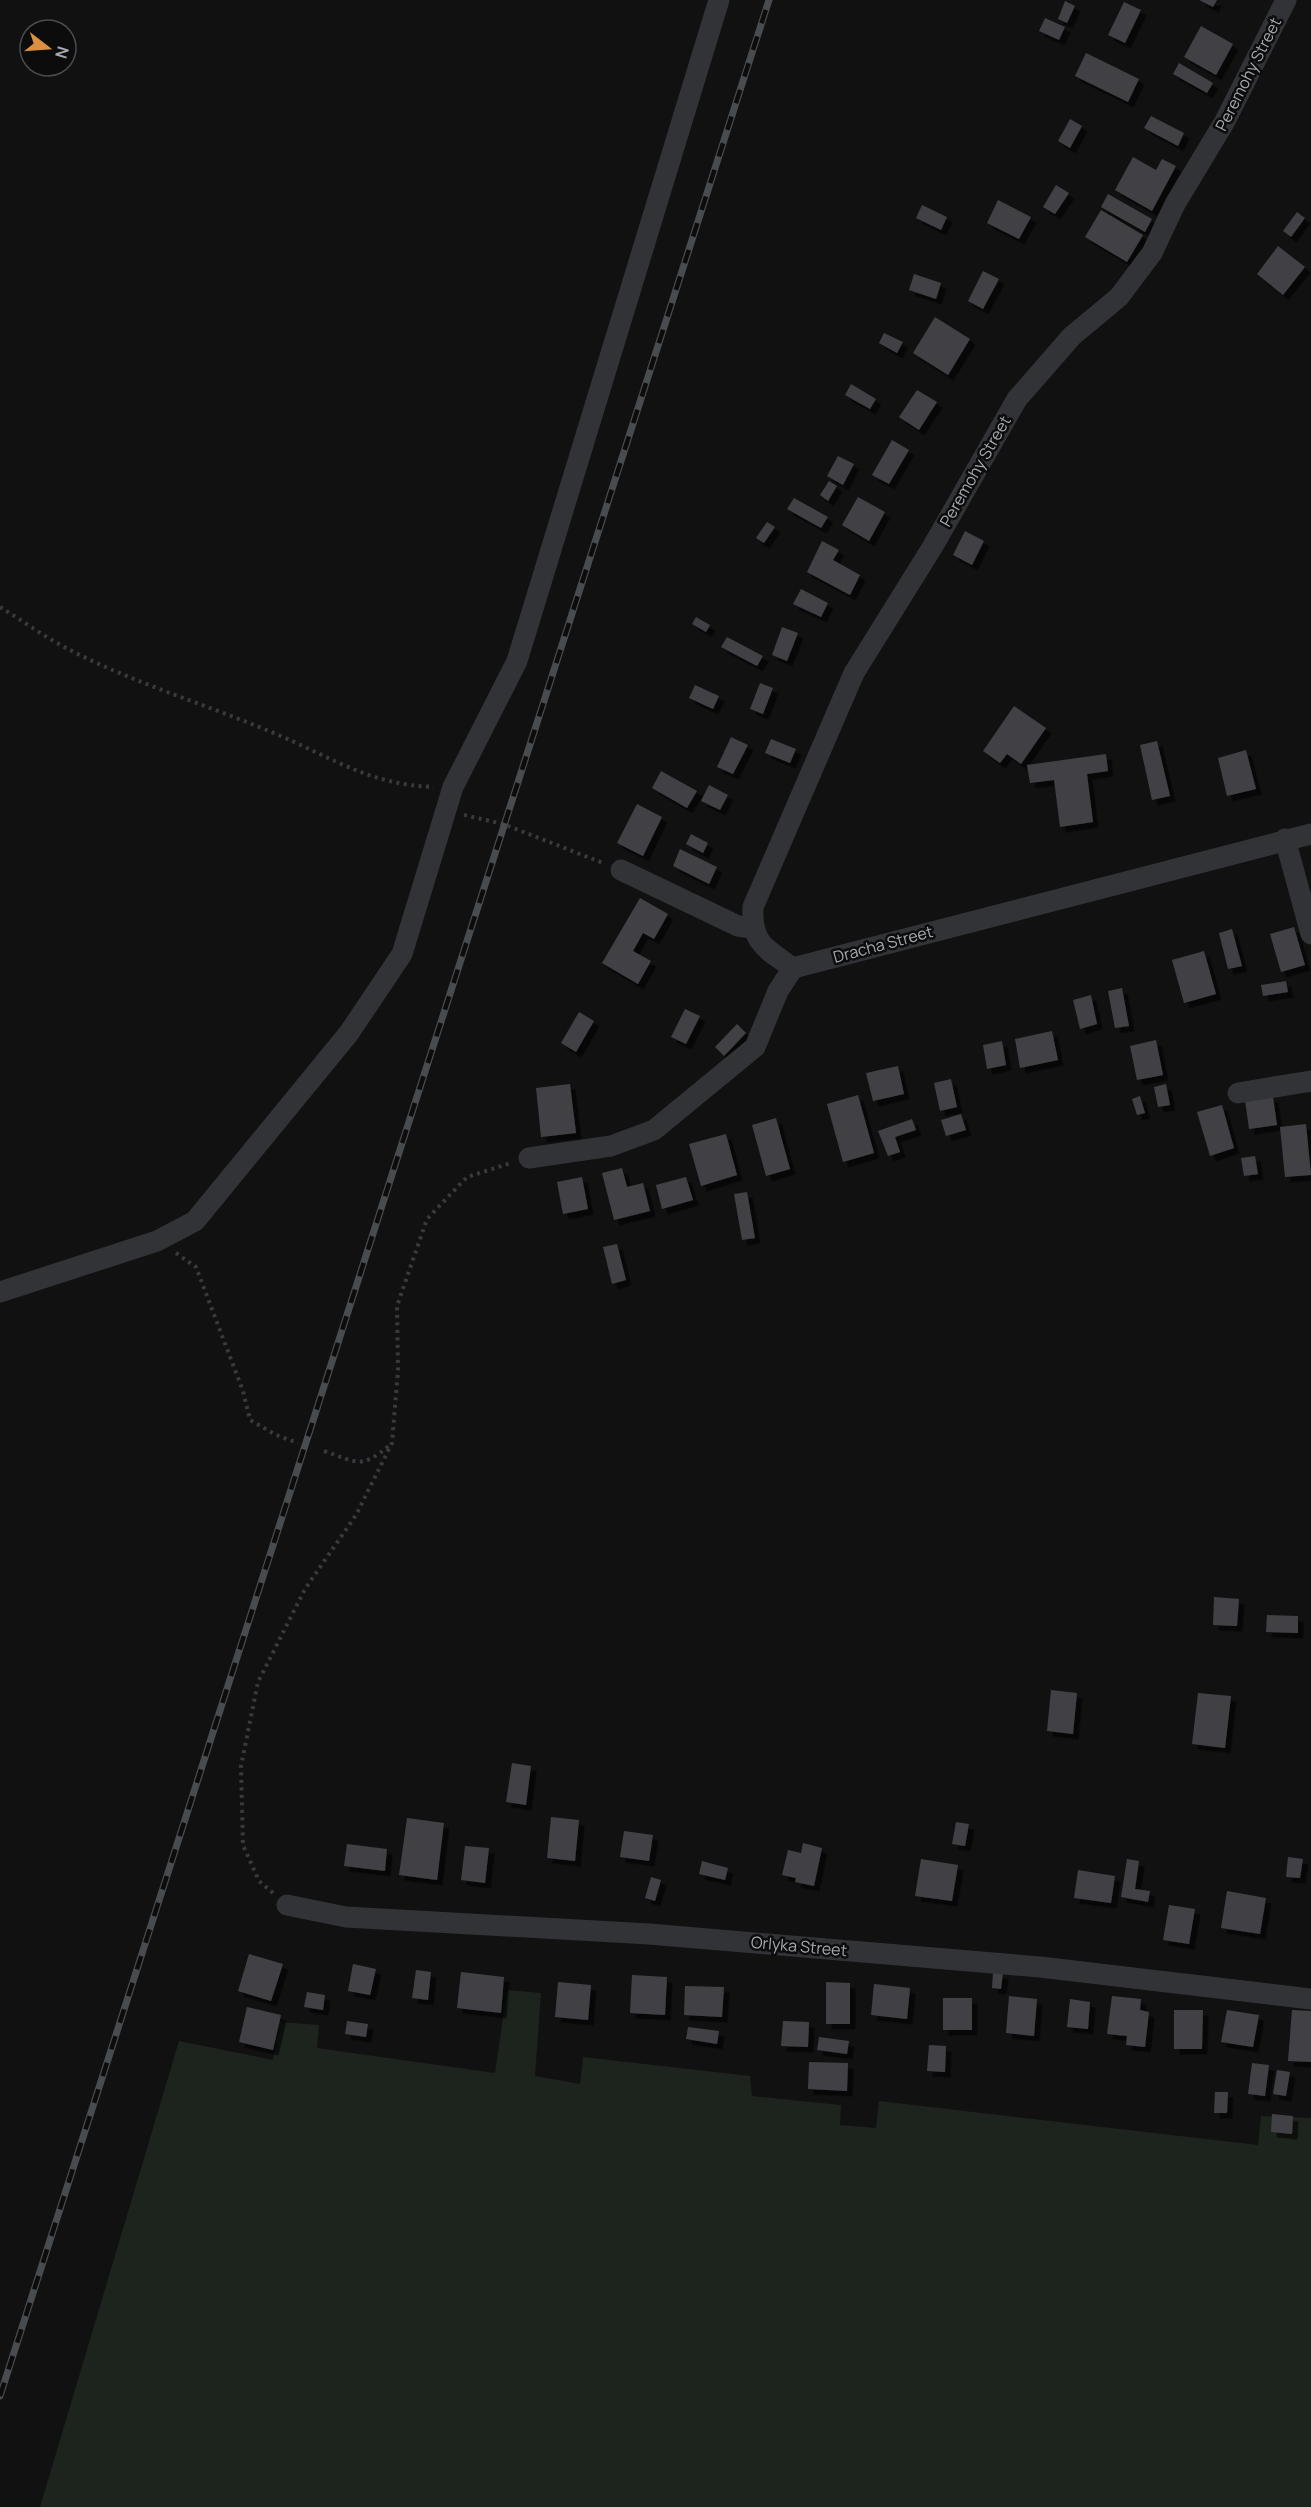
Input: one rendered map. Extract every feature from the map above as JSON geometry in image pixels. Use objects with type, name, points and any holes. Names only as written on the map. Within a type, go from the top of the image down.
[{"type":"street","points":[[0,1292],[157,1241],[195,1221],[349,1033],[402,954],[451,795],[516,661],[720,0]]},
{"type":"street","name":"Peremohy Street","points":[[752,928],[753,906],[854,673],[933,546],[1017,399],[1072,336],[1119,297],[1152,253],[1175,204],[1225,121],[1286,0]]},
{"type":"street","name":"Dracha Street","points":[[793,968],[1311,834]]},
{"type":"street","points":[[1286,839],[1311,934]]},
{"type":"street","points":[[529,1158],[611,1146],[654,1130],[755,1047],[778,991],[793,968],[760,941],[752,928],[738,926],[621,870]]},
{"type":"street","points":[[1238,1093],[1311,1081]]},
{"type":"street","name":"Orlyka Street","points":[[287,1905],[346,1917],[649,1934],[1040,1967],[1311,1999]]},
{"type":"path","points":[[0,607],[69,650],[176,696],[276,734],[377,780],[451,795],[467,818],[503,824],[621,870]]},
{"type":"path","points":[[287,1905],[260,1881],[243,1845],[241,1766],[258,1682],[305,1589],[356,1515],[392,1443],[398,1370],[397,1306],[427,1220],[467,1177],[529,1158]]},
{"type":"path","points":[[157,1241],[196,1267],[243,1391],[250,1420],[276,1435],[298,1443]]},
{"type":"path","points":[[324,1451],[361,1463],[373,1458],[392,1443]]},
{"type":"shaded area","points":[[507,1990],[541,1993],[535,2076],[580,2084],[583,2057],[750,2076],[752,2096],[841,2105],[840,2125],[876,2128],[879,2101],[1258,2145],[1261,2116],[1311,2118],[1311,2507],[40,2507],[179,2041],[273,2060],[280,2022],[319,2025],[317,2048],[495,2073]]},
{"type":"building","points":[[1199,0],[1217,0],[1213,7]]},
{"type":"building","points":[[1065,1],[1075,6],[1067,23],[1058,19]]},
{"type":"building","points":[[1124,2],[1141,10],[1125,43],[1108,35]]},
{"type":"building","points":[[1045,18],[1065,27],[1059,40],[1039,31]]},
{"type":"building","points":[[1201,26],[1233,44],[1216,75],[1184,57]]},
{"type":"building","points":[[1086,53],[1139,79],[1128,102],[1075,76]]},
{"type":"building","points":[[1179,63],[1213,83],[1207,93],[1173,74]]},
{"type":"building","points":[[1151,116],[1184,133],[1178,146],[1144,128]]},
{"type":"building","points":[[1070,119],[1082,126],[1070,148],[1058,141]]},
{"type":"building","points":[[1133,157],[1156,170],[1162,159],[1176,166],[1152,211],[1115,190]]},
{"type":"building","points":[[1056,185],[1069,193],[1055,214],[1043,207]]},
{"type":"building","points":[[1108,194],[1152,219],[1145,232],[1101,207]]},
{"type":"building","points":[[998,200],[1031,217],[1019,239],[987,223]]},
{"type":"building","points":[[922,205],[947,217],[941,230],[916,218]]},
{"type":"building","points":[[1101,210],[1143,235],[1127,262],[1085,237]]},
{"type":"building","points":[[1297,212],[1305,218],[1291,237],[1283,231]]},
{"type":"building","points":[[1278,246],[1305,267],[1283,295],[1257,274]]},
{"type":"building","points":[[983,271],[999,279],[983,309],[968,301]]},
{"type":"building","points":[[914,274],[941,283],[936,299],[909,290]]},
{"type":"building","points":[[935,317],[970,339],[948,375],[913,353]]},
{"type":"building","points":[[884,333],[903,342],[897,353],[879,343]]},
{"type":"building","points":[[851,384],[876,399],[870,409],[845,395]]},
{"type":"building","points":[[917,390],[937,402],[919,430],[899,417]]},
{"type":"building","points":[[892,440],[909,450],[889,484],[872,475]]},
{"type":"building","points":[[838,456],[854,464],[843,485],[827,476]]},
{"type":"building","points":[[829,481],[837,486],[828,501],[820,495]]},
{"type":"building","points":[[858,497],[885,512],[869,541],[842,525]]},
{"type":"building","points":[[794,498],[828,517],[821,528],[787,509]]},
{"type":"building","points":[[767,522],[775,527],[764,543],[756,538]]},
{"type":"building","points":[[965,531],[984,541],[972,565],[953,555]]},
{"type":"building","points":[[822,541],[839,550],[833,560],[860,575],[850,595],[807,572]]},
{"type":"building","points":[[801,589],[828,603],[821,617],[793,604]]},
{"type":"building","points":[[696,617],[710,625],[706,632],[692,624]]},
{"type":"building","points":[[782,627],[798,633],[787,661],[772,655]]},
{"type":"building","points":[[727,637],[763,656],[757,666],[721,647]]},
{"type":"building","points":[[760,683],[773,688],[763,714],[750,709]]},
{"type":"building","points":[[695,685],[719,696],[713,709],[689,698]]},
{"type":"building","points":[[1014,706],[1046,728],[1021,764],[1007,754],[1000,763],[983,751]]},
{"type":"building","points":[[731,737],[748,745],[733,774],[717,767]]},
{"type":"building","points":[[771,739],[796,749],[790,763],[765,753]]},
{"type":"building","points":[[1157,741],[1170,796],[1152,800],[1140,745]]},
{"type":"building","points":[[1246,750],[1256,789],[1227,796],[1218,758]]},
{"type":"building","points":[[1106,754],[1108,771],[1087,774],[1093,822],[1060,827],[1054,780],[1030,783],[1027,765]]},
{"type":"building","points":[[661,771],[697,791],[687,808],[652,788]]},
{"type":"building","points":[[709,785],[728,795],[720,810],[701,801]]},
{"type":"building","points":[[637,804],[662,817],[643,856],[617,843]]},
{"type":"building","points":[[691,834],[708,843],[703,853],[686,844]]},
{"type":"building","points":[[680,849],[717,867],[709,884],[673,866]]},
{"type":"building","points":[[640,898],[668,914],[654,939],[643,933],[633,951],[651,961],[638,984],[602,963]]},
{"type":"building","points":[[1294,927],[1305,965],[1281,972],[1270,934]]},
{"type":"building","points":[[1232,929],[1242,966],[1228,969],[1219,933]]},
{"type":"building","points":[[1204,951],[1216,994],[1184,1003],[1172,960]]},
{"type":"building","points":[[1286,981],[1288,992],[1263,996],[1261,985]]},
{"type":"building","points":[[1122,988],[1129,1026],[1115,1028],[1108,991]]},
{"type":"building","points":[[1091,995],[1097,1024],[1080,1029],[1073,1000]]},
{"type":"building","points":[[685,1009],[700,1016],[686,1044],[671,1037]]},
{"type":"building","points":[[579,1012],[594,1021],[576,1052],[561,1043]]},
{"type":"building","points":[[737,1024],[746,1033],[724,1056],[715,1047]]},
{"type":"building","points":[[1052,1031],[1058,1060],[1020,1068],[1015,1039]]},
{"type":"building","points":[[1156,1040],[1163,1075],[1137,1080],[1130,1046]]},
{"type":"building","points":[[1002,1041],[1006,1065],[987,1069],[983,1045]]},
{"type":"building","points":[[898,1066],[904,1094],[873,1101],[866,1073]]},
{"type":"building","points":[[951,1079],[957,1107],[940,1111],[934,1083]]},
{"type":"building","points":[[570,1084],[576,1133],[541,1137],[536,1088]]},
{"type":"building","points":[[1166,1084],[1170,1105],[1158,1107],[1154,1087]]},
{"type":"building","points":[[858,1095],[874,1153],[843,1162],[827,1104]]},
{"type":"building","points":[[1140,1096],[1145,1113],[1137,1115],[1132,1099]]},
{"type":"building","points":[[1273,1097],[1277,1125],[1249,1129],[1245,1100]]},
{"type":"building","points":[[1222,1105],[1234,1148],[1210,1156],[1197,1112]]},
{"type":"building","points":[[961,1114],[966,1130],[946,1136],[941,1120]]},
{"type":"building","points":[[776,1118],[790,1169],[766,1176],[752,1125]]},
{"type":"building","points":[[912,1119],[916,1130],[895,1137],[900,1152],[888,1156],[878,1131]]},
{"type":"building","points":[[1306,1124],[1311,1175],[1285,1177],[1280,1127]]},
{"type":"building","points":[[726,1134],[737,1175],[701,1186],[689,1144]]},
{"type":"building","points":[[1255,1156],[1258,1174],[1244,1176],[1241,1158]]},
{"type":"building","points":[[622,1168],[627,1187],[643,1183],[650,1211],[614,1220],[602,1173]]},
{"type":"building","points":[[582,1177],[588,1209],[563,1214],[557,1182]]},
{"type":"building","points":[[686,1177],[693,1200],[662,1209],[656,1185]]},
{"type":"building","points":[[747,1192],[755,1238],[742,1240],[734,1194]]},
{"type":"building","points":[[617,1244],[626,1280],[612,1284],[603,1247]]},
{"type":"building","points":[[1214,1597],[1239,1599],[1237,1626],[1213,1625]]},
{"type":"building","points":[[1267,1615],[1298,1616],[1298,1633],[1266,1632]]},
{"type":"building","points":[[1051,1690],[1077,1693],[1073,1734],[1047,1731]]},
{"type":"building","points":[[1198,1693],[1231,1696],[1225,1748],[1192,1744]]},
{"type":"building","points":[[512,1763],[531,1766],[526,1805],[506,1802]]},
{"type":"building","points":[[551,1817],[579,1820],[575,1861],[547,1858]]},
{"type":"building","points":[[407,1818],[444,1823],[437,1880],[399,1875]]},
{"type":"building","points":[[956,1822],[969,1824],[965,1846],[952,1844]]},
{"type":"building","points":[[624,1831],[653,1835],[649,1861],[620,1857]]},
{"type":"building","points":[[803,1843],[822,1848],[814,1886],[795,1882],[796,1878],[782,1875],[788,1850],[801,1853]]},
{"type":"building","points":[[347,1844],[387,1849],[385,1871],[344,1866]]},
{"type":"building","points":[[465,1846],[489,1848],[485,1883],[461,1880]]},
{"type":"building","points":[[1288,1857],[1303,1859],[1300,1878],[1286,1877]]},
{"type":"building","points":[[921,1859],[958,1865],[952,1901],[915,1896]]},
{"type":"building","points":[[1127,1859],[1139,1861],[1135,1889],[1150,1891],[1148,1902],[1121,1897]]},
{"type":"building","points":[[702,1861],[728,1868],[725,1880],[699,1874]]},
{"type":"building","points":[[1078,1870],[1115,1876],[1111,1903],[1074,1898]]},
{"type":"building","points":[[651,1877],[661,1880],[655,1901],[645,1898]]},
{"type":"building","points":[[1227,1891],[1266,1898],[1260,1934],[1221,1928]]},
{"type":"building","points":[[1169,1905],[1195,1909],[1189,1944],[1163,1940]]},
{"type":"building","points":[[249,1954],[283,1964],[271,2001],[238,1991]]},
{"type":"building","points":[[353,1964],[376,1969],[370,1995],[348,1991]]},
{"type":"building","points":[[416,1970],[431,1972],[428,2000],[412,1998]]},
{"type":"building","points":[[461,1972],[504,1977],[501,2013],[457,2008]]},
{"type":"building","points":[[993,1972],[1003,1973],[1001,1989],[992,1988]]},
{"type":"building","points":[[632,1975],[667,1977],[665,2015],[630,2013]]},
{"type":"building","points":[[558,1982],[591,1985],[588,2020],[555,2017]]},
{"type":"building","points":[[826,1982],[850,1983],[850,2024],[826,2024]]},
{"type":"building","points":[[874,1984],[910,1988],[907,2019],[871,2015]]},
{"type":"building","points":[[685,1986],[724,1987],[722,2017],[684,2015]]},
{"type":"building","points":[[307,1992],[325,1995],[323,2010],[304,2007]]},
{"type":"building","points":[[1009,1996],[1037,1999],[1034,2036],[1006,2033]]},
{"type":"building","points":[[1112,1996],[1141,1999],[1140,2010],[1149,2012],[1145,2047],[1126,2045],[1127,2036],[1107,2034]]},
{"type":"building","points":[[943,1998],[972,1998],[972,2030],[943,2030]]},
{"type":"building","points":[[1070,1999],[1090,2002],[1088,2029],[1067,2027]]},
{"type":"building","points":[[247,2007],[281,2015],[273,2050],[239,2042]]},
{"type":"building","points":[[1174,2010],[1203,2010],[1202,2049],[1174,2049]]},
{"type":"building","points":[[1227,2010],[1259,2015],[1253,2047],[1221,2042]]},
{"type":"building","points":[[1292,2010],[1311,2011],[1311,2062],[1288,2061]]},
{"type":"building","points":[[347,2021],[368,2024],[366,2037],[345,2034]]},
{"type":"building","points":[[783,2021],[809,2022],[808,2047],[781,2046]]},
{"type":"building","points":[[688,2027],[719,2031],[717,2044],[686,2039]]},
{"type":"building","points":[[819,2037],[849,2041],[847,2054],[817,2050]]},
{"type":"building","points":[[929,2045],[946,2046],[945,2072],[927,2071]]},
{"type":"building","points":[[809,2062],[848,2063],[847,2091],[808,2089]]},
{"type":"building","points":[[1252,2063],[1269,2065],[1265,2096],[1248,2094]]},
{"type":"building","points":[[1277,2070],[1290,2072],[1286,2096],[1273,2094]]},
{"type":"building","points":[[1215,2092],[1228,2092],[1227,2113],[1214,2113]]},
{"type":"building","points":[[1272,2114],[1293,2116],[1292,2134],[1271,2132]]},
{"type":"railway","points":[[0,2396],[769,0]]}]
